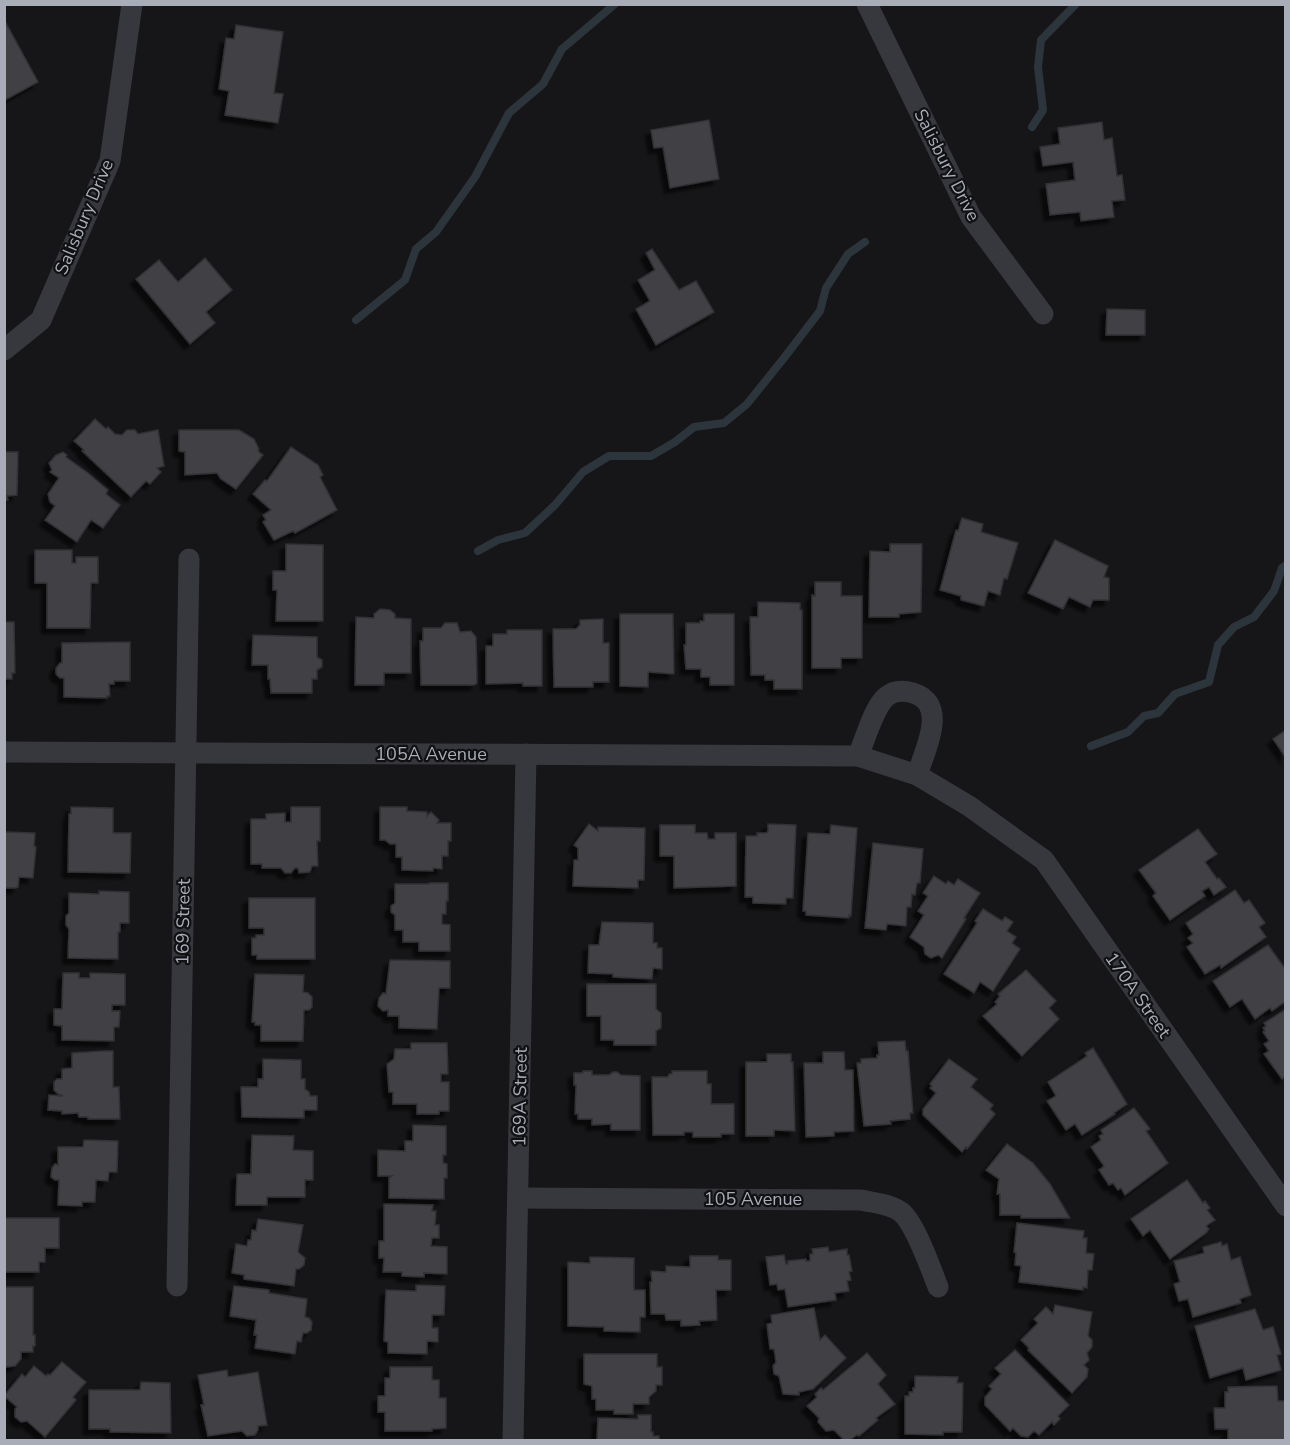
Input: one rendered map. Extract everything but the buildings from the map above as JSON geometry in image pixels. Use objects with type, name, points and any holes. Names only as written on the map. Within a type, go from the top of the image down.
[{"type":"street","name":"Salisbury Drive","points":[[4,350],[41,320],[110,161],[132,4]]},
{"type":"street","name":"Salisbury Drive","points":[[867,4],[971,217],[1044,314]]},
{"type":"street","name":"169 Street","points":[[177,1286],[189,559]]},
{"type":"street","points":[[858,756],[880,704],[886,697],[896,691],[917,694],[926,700],[934,722],[917,775]]},
{"type":"street","name":"105A Avenue","points":[[4,752],[858,756],[917,775],[969,806]]},
{"type":"street","name":"169A Street","points":[[513,1440],[526,754]]},
{"type":"street","name":"170A Street","points":[[969,806],[1044,860],[1286,1206]]},
{"type":"street","name":"105 Avenue","points":[[518,1198],[861,1200],[885,1205],[900,1210],[909,1220],[938,1287]]},
{"type":"waterway","points":[[356,320],[405,280],[416,249],[436,232],[475,177],[509,113],[543,84],[562,49],[615,4]]},
{"type":"waterway","points":[[1032,127],[1043,110],[1038,67],[1041,40],[1076,4]]},
{"type":"waterway","points":[[478,551],[498,540],[525,533],[555,505],[583,472],[609,456],[651,456],[675,442],[694,427],[724,423],[747,404],[784,358],[820,311],[826,288],[848,254],[865,242]]},
{"type":"waterway","points":[[1091,746],[1128,732],[1144,716],[1158,713],[1175,694],[1209,682],[1218,645],[1234,627],[1254,617],[1274,591],[1282,568],[1286,565]]}]
